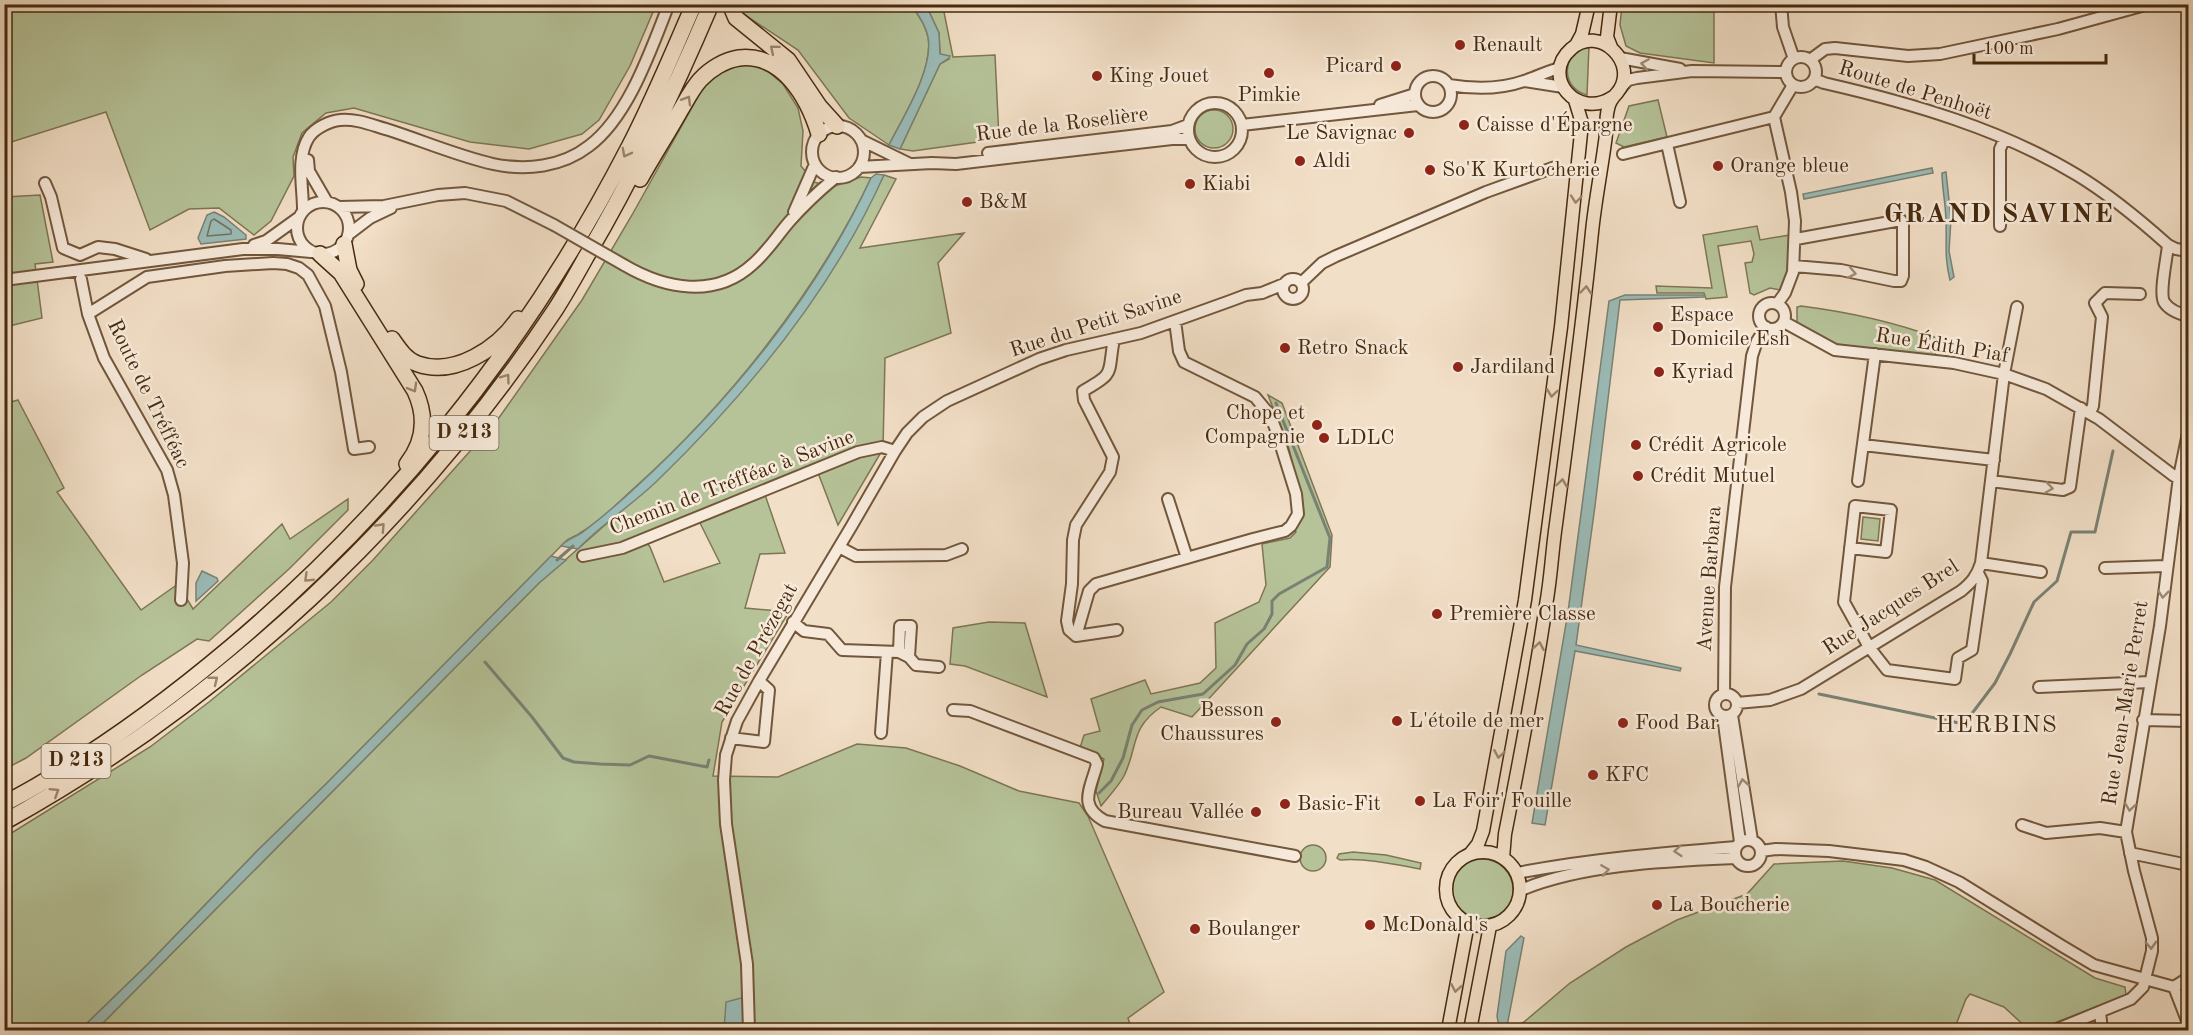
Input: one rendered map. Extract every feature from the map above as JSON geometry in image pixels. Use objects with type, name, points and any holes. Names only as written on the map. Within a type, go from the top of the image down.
[{"type":"highway","name":"D 213","points":[[4,804],[109,739],[187,682],[287,598],[350,537],[429,450],[477,391],[537,305],[582,233],[630,146],[694,4]]},
{"type":"highway","name":"D 213","points":[[4,822],[119,752],[174,712],[264,640],[352,558],[448,453],[490,400],[556,309],[606,223],[663,113],[711,4]]},
{"type":"highway","points":[[730,4],[736,18],[788,60],[819,106],[837,126]]},
{"type":"highway","points":[[606,223],[623,208],[700,80],[717,65],[732,59],[749,57],[765,60],[777,68],[789,78],[801,95],[813,116],[819,134]]},
{"type":"highway","points":[[346,239],[349,270],[358,289],[399,349],[418,364],[436,367],[471,360],[504,335],[544,282],[554,277]]},
{"type":"highway","points":[[316,253],[340,273],[415,391],[422,406],[424,423],[416,449],[409,462],[360,516],[350,537]]},
{"type":"main road","points":[[1470,854],[1490,852],[1503,858],[1517,873],[1521,890],[1515,910],[1499,923],[1479,926],[1459,918],[1451,909],[1446,887],[1450,871],[1455,864],[1470,854],[1478,844],[1483,831],[1525,600],[1561,327],[1576,200],[1582,123],[1575,100],[1563,87],[1560,68],[1566,55],[1576,45],[1582,34],[1588,4]]},
{"type":"main road","points":[[1503,858],[1547,603],[1582,336],[1594,214],[1606,139],[1607,113],[1624,74],[1620,58],[1611,47],[1607,37],[1611,4]]},
{"type":"main road","points":[[1576,45],[1596,41],[1611,47]]},
{"type":"main road","points":[[1575,100],[1593,105],[1604,102],[1616,93]]},
{"type":"main road","points":[[1448,1030],[1468,923]]},
{"type":"main road","points":[[1470,1030],[1490,926]]},
{"type":"street","points":[[316,253],[299,239],[296,231],[301,214],[303,154],[309,136],[323,125],[341,119],[367,123],[493,164],[538,167],[557,162],[590,146],[609,128],[640,77],[669,4]]},
{"type":"street","points":[[1781,4],[1784,27],[1794,58]]},
{"type":"street","points":[[1810,60],[1825,50],[1835,48],[1908,56],[1940,54],[2058,28],[2149,4]]},
{"type":"street","points":[[1802,57],[1810,60],[1815,66],[1814,79],[1803,87],[1793,85],[1788,80],[1786,72],[1788,64],[1794,58],[1802,57]]},
{"type":"street","points":[[1620,58],[1692,71],[1786,72]]},
{"type":"street","points":[[1450,100],[1473,89],[1524,81],[1560,68]]},
{"type":"street","points":[[1616,93],[1628,80],[1692,71]]},
{"type":"street","points":[[1416,100],[1419,82],[1428,77],[1439,77],[1449,85],[1473,89]]},
{"type":"street","name":"Route de Penhoët","points":[[1814,79],[1935,113],[2052,161],[2091,184],[2168,245],[2188,251]]},
{"type":"street","points":[[1524,81],[1563,87]]},
{"type":"street","points":[[1416,100],[1426,111],[1436,112],[1445,109],[1450,100],[1449,85]]},
{"type":"street","points":[[1777,304],[1785,313],[1784,322],[1774,328],[1766,327],[1760,320],[1760,312],[1765,305],[1777,304],[1785,293],[1794,266],[1796,238],[1791,192],[1774,117],[1793,85]]},
{"type":"street","points":[[1242,124],[1372,109],[1416,100]]},
{"type":"street","points":[[1219,103],[1228,106],[1237,114],[1242,124],[1242,133],[1235,149],[1222,156],[1203,155],[1189,139],[1188,125],[1192,116],[1198,109],[1209,104],[1219,103]]},
{"type":"street","points":[[1623,154],[1774,117]]},
{"type":"street","points":[[323,125],[312,140],[307,155],[309,171],[327,202]]},
{"type":"street","name":"Rue de la Roselière","points":[[941,163],[956,158],[1172,131],[1188,125]]},
{"type":"street","points":[[789,223],[815,164],[812,148],[819,134],[830,127],[837,126],[852,130],[861,140],[864,154],[859,167],[852,173],[836,177],[828,176],[815,164]]},
{"type":"street","name":"Rue de la Roselière","points":[[859,167],[956,164],[1172,139],[1189,139]]},
{"type":"street","name":"Rue de la Roselière","points":[[861,140],[910,164]]},
{"type":"street","name":"Route de Penhoët","points":[[2000,226],[2000,149],[2004,140]]},
{"type":"street","points":[[1667,144],[1680,202]]},
{"type":"street","name":"Rue du Petit Savine","points":[[1301,283],[1322,263],[1336,256],[1486,192],[1555,167]]},
{"type":"street","points":[[243,249],[266,242],[314,203],[327,202],[339,207],[364,208],[438,195],[465,193],[506,201],[554,225],[644,277],[683,287],[708,287],[733,279],[753,265],[815,195],[836,177]]},
{"type":"street","points":[[45,183],[51,197],[63,248],[80,255],[98,248],[115,249],[151,260]]},
{"type":"street","points":[[4,280],[243,249],[334,252],[370,218],[408,202]]},
{"type":"street","points":[[339,207],[347,216],[346,239]]},
{"type":"street","points":[[1794,266],[1840,270],[1894,281],[1901,281],[1903,276],[1903,224],[1901,220],[1796,238]]},
{"type":"street","points":[[2168,245],[2162,295],[2165,304],[2177,313],[2188,316]]},
{"type":"street","points":[[183,256],[188,272]]},
{"type":"street","name":"Route de Tréfféac","points":[[88,314],[147,277],[273,263],[293,266],[308,275],[325,306],[341,372],[354,449],[369,447]]},
{"type":"street","name":"Route de Tréfféac","points":[[81,279],[88,314],[104,358],[167,470],[174,495],[183,563],[181,600]]},
{"type":"street","name":"Rue du Petit Savine","points":[[895,451],[915,425],[946,400],[1039,359],[1066,350],[1141,333],[1246,295],[1284,289],[1292,279],[1301,283]]},
{"type":"street","name":"Rue du Petit Savine","points":[[1284,289],[1289,298],[1297,298],[1303,290],[1301,283]]},
{"type":"street","points":[[1991,480],[2063,490],[2070,488],[2079,414],[2093,406],[2102,317],[2096,303],[2105,293],[2140,294]]},
{"type":"street","name":"Rue Jacques Brel","points":[[1737,703],[1770,700],[1787,696],[1801,689],[1972,583],[1980,568],[2004,374],[2017,307]]},
{"type":"street","points":[[1077,636],[1092,587],[1277,534],[1285,531],[1298,514],[1296,495],[1270,415],[1255,397],[1184,362],[1179,351],[1175,321]]},
{"type":"street","name":"Rue Édith Piaf","points":[[1784,322],[1828,347],[1954,363],[2004,374],[2046,389],[2085,411],[2174,476],[2180,477]]},
{"type":"street","name":"Avenue Barbara","points":[[1724,694],[1725,587],[1752,356],[1766,327]]},
{"type":"street","points":[[1114,339],[1110,373],[1102,381],[1083,391],[1084,400],[1113,457],[1113,462],[1110,472],[1077,525],[1073,540],[1072,584],[1067,621],[1069,630],[1077,636],[1117,630]]},
{"type":"street","points":[[1858,481],[1875,354]]},
{"type":"street","name":"Rue Jean-Marie Perret","points":[[2146,978],[2152,951],[2152,938],[2126,832],[2160,626],[2166,566],[2188,432]]},
{"type":"street","points":[[1863,445],[1994,460]]},
{"type":"street","name":"Chemin de Tréfféac à Savine","points":[[583,556],[622,548],[858,452],[882,447],[895,451]]},
{"type":"street","name":"Rue de Prézegat","points":[[749,1030],[747,964],[726,824],[724,780],[726,755],[738,721],[759,681],[895,451]]},
{"type":"street","points":[[1167,499],[1187,558]]},
{"type":"street","points":[[1850,548],[1886,552],[1891,510],[1855,506],[1850,548],[1844,602],[1869,647],[1887,670],[1955,679],[1958,658],[1972,650],[1975,637],[1982,581],[1980,568],[2041,572]]},
{"type":"street","points":[[839,547],[856,556],[946,555],[962,549]]},
{"type":"street","points":[[2104,568],[2166,566]]},
{"type":"street","points":[[793,622],[804,631],[828,634],[842,650],[904,654],[916,665],[939,667]]},
{"type":"street","points":[[881,733],[887,652]]},
{"type":"street","points":[[731,738],[764,742],[769,690],[759,681]]},
{"type":"street","points":[[2039,687],[2150,682]]},
{"type":"street","points":[[1724,694],[1734,697],[1737,703],[1737,710],[1727,715],[1717,711],[1715,704],[1724,694]]},
{"type":"street","points":[[953,710],[970,711],[1094,758],[1097,764],[1089,789],[1088,806],[1096,816],[1105,821],[1295,856]]},
{"type":"street","points":[[1521,890],[1546,881],[1593,871],[1675,861],[1741,847],[1758,844],[1761,851],[1760,859],[1753,865],[1741,864],[1741,847],[1727,715]]},
{"type":"street","points":[[2144,720],[2188,721]]},
{"type":"street","points":[[2022,825],[2046,833],[2100,828],[2126,832]]},
{"type":"street","points":[[1517,873],[1549,866],[1634,855],[1741,847]]},
{"type":"street","points":[[1761,851],[1776,849],[1829,851],[1904,860],[1926,867],[1959,882],[2089,962],[2174,987]]},
{"type":"street","points":[[2130,853],[2188,865]]},
{"type":"street","points":[[2055,1030],[2131,999],[2143,987],[2146,978]]},
{"type":"street","points":[[2174,987],[2188,978]]},
{"type":"street","points":[[2174,987],[2188,1023]]},
{"type":"street","points":[[2100,1012],[2102,1030]]},
{"type":"green space","points":[[5,4],[656,5],[630,66],[599,120],[582,134],[529,149],[470,142],[354,108],[326,113],[302,133],[293,157],[294,176],[271,221],[254,235],[219,208],[189,209],[150,230],[106,112],[5,144]]},
{"type":"green space","points":[[738,5],[911,5],[925,29],[929,50],[922,78],[889,145],[849,118],[798,50],[742,13]]},
{"type":"green space","points":[[926,5],[939,5],[944,12],[953,57],[995,55],[999,139],[913,151],[900,149],[940,64],[949,59],[940,54],[939,33]]},
{"type":"green space","points":[[1622,5],[1714,5],[1714,63],[1640,53],[1626,46],[1620,25]]},
{"type":"green space","points":[[1589,46],[1587,95],[1572,85],[1567,70],[1573,55]]},
{"type":"green space","points":[[736,63],[759,64],[783,84],[798,108],[803,131],[801,166],[814,182],[832,187],[861,177],[871,178],[824,263],[767,345],[702,421],[668,456],[601,518],[565,542],[80,1030],[5,1030],[5,837],[150,747],[331,602],[373,560],[496,422],[582,300],[704,86],[721,69]]},
{"type":"green space","points":[[1658,100],[1667,137],[1624,147],[1616,143],[1629,106]]},
{"type":"green space","points":[[1214,110],[1227,116],[1233,129],[1227,142],[1214,148],[1201,142],[1195,129],[1201,116]]},
{"type":"green space","points":[[884,175],[896,179],[860,248],[964,233],[938,263],[951,333],[885,358],[883,449],[838,525],[815,465],[762,486],[785,553],[760,554],[745,608],[789,612],[722,722],[713,776],[778,777],[857,744],[906,748],[960,766],[1019,791],[1079,803],[1088,816],[1164,992],[1128,1018],[1132,1030],[679,1030],[660,1023],[657,1030],[96,1030],[539,583],[662,475],[724,410],[768,359],[809,304],[852,237]],"holes":[[[695,513],[720,563],[664,582],[650,547],[642,537]]]},
{"type":"green space","points":[[40,195],[53,262],[35,264],[42,318],[5,327],[5,197]]},
{"type":"green space","points":[[1757,226],[1760,240],[1789,235],[1789,229],[1792,229],[1790,264],[1780,290],[1770,288],[1754,295],[1750,293],[1745,263],[1752,262],[1754,254],[1751,241],[1718,246],[1727,297],[1706,299],[1704,293],[1657,293],[1656,286],[1712,288],[1703,235]]},
{"type":"green space","points":[[1797,307],[1870,318],[1937,338],[1935,356],[1834,344],[1797,325]]},
{"type":"green space","points":[[1268,395],[1282,403],[1332,535],[1330,567],[1192,717],[1161,707],[1151,715],[1139,730],[1124,776],[1101,806],[1096,791],[1104,759],[1080,748],[1084,735],[1100,731],[1091,699],[1145,680],[1151,694],[1200,683],[1216,668],[1215,623],[1259,602],[1266,585],[1262,544],[1290,538],[1296,532],[1294,530],[1302,517],[1297,483],[1289,449]]},
{"type":"green space","points":[[18,400],[64,488],[57,492],[141,610],[178,584],[193,609],[282,524],[290,539],[348,499],[348,510],[289,569],[209,641],[197,639],[142,675],[26,758],[5,769],[4,404]]},
{"type":"green space","points":[[1863,517],[1880,519],[1878,541],[1861,539]]},
{"type":"green space","points":[[989,622],[1025,623],[1047,697],[965,666],[950,664],[953,628]]},
{"type":"green space","points":[[1313,845],[1322,849],[1326,858],[1322,867],[1313,871],[1304,867],[1300,858],[1304,849]]},
{"type":"green space","points":[[1353,852],[1386,855],[1421,863],[1420,869],[1337,858],[1339,854]]},
{"type":"green space","points":[[1476,859],[1488,859],[1504,868],[1511,878],[1513,890],[1511,902],[1504,912],[1488,921],[1476,921],[1465,916],[1456,907],[1451,896],[1451,884],[1456,873],[1465,864]]},
{"type":"green space","points":[[1843,861],[1892,868],[1935,880],[2095,978],[2125,987],[2126,995],[2037,1030],[2029,1030],[2004,1007],[1970,994],[1954,1030],[1509,1030],[1524,1022],[1570,983],[1626,947],[1677,920],[1747,894],[1774,864]]},
{"type":"water","points":[[911,5],[926,5],[939,33],[940,54],[950,56],[940,64],[900,149],[889,145],[922,78],[929,50],[925,29]]},
{"type":"water","points":[[1932,168],[1933,173],[1804,199],[1803,194]]},
{"type":"water","points":[[1946,172],[1951,219],[1949,251],[1954,277],[1950,280],[1946,257],[1946,216],[1942,179],[1942,173]]},
{"type":"water","points":[[876,174],[884,175],[839,259],[813,300],[755,376],[691,447],[647,490],[578,549],[561,546],[583,532],[635,488],[737,383],[798,305],[825,264],[871,178]]},
{"type":"water","points":[[214,212],[246,235],[246,239],[201,244],[198,238],[207,215]]},
{"type":"water","points":[[1625,295],[1704,295],[1704,297],[1620,300],[1576,645],[1681,668],[1680,671],[1575,651],[1545,825],[1532,823],[1568,612],[1609,301]]},
{"type":"water","points":[[551,556],[566,560],[539,583],[96,1030],[80,1030],[148,964],[258,850]]},
{"type":"water","points":[[202,571],[217,578],[218,581],[196,601],[196,583]]},
{"type":"water","points":[[1521,936],[1524,938],[1508,1030],[1505,1030],[1498,1022],[1497,1016],[1506,951]]},
{"type":"water","points":[[745,997],[743,1030],[724,1030],[726,1002]]},
{"type":"waterway","points":[[1099,793],[1111,781],[1123,758],[1132,725],[1142,710],[1158,702],[1203,694],[1235,665],[1247,644],[1264,629],[1272,614],[1272,601],[1279,594],[1327,567],[1330,538],[1276,403]]},
{"type":"waterway","points":[[1819,694],[1964,724],[1995,683],[2034,602],[2057,581],[2071,532],[2095,532],[2113,451]]},
{"type":"waterway","points":[[557,560],[573,546]]},
{"type":"waterway","points":[[485,662],[563,758],[574,762],[630,765],[649,756],[707,767],[709,760]]},
{"type":"place","name":"Renault","points":[[1460,45]]},
{"type":"place","name":"Picard","points":[[1396,66]]},
{"type":"place","name":"Pimkie","points":[[1269,73]]},
{"type":"place","name":"King Jouet","points":[[1097,76]]},
{"type":"place","name":"Caisse d'Épargne","points":[[1464,125]]},
{"type":"place","name":"Le Savignac","points":[[1409,133]]},
{"type":"place","name":"Aldi","points":[[1300,161]]},
{"type":"place","name":"Orange bleue","points":[[1718,166]]},
{"type":"place","name":"So'K Kurtocherie","points":[[1430,170]]},
{"type":"place","name":"Kiabi","points":[[1190,184]]},
{"type":"place","name":"B&M","points":[[967,202]]},
{"type":"place","name":"Espace Domicile Esh","points":[[1658,327]]},
{"type":"place","name":"Retro Snack","points":[[1285,348]]},
{"type":"place","name":"Jardiland","points":[[1458,367]]},
{"type":"place","name":"Kyriad","points":[[1659,372]]},
{"type":"place","name":"Chope et Compagnie","points":[[1317,425]]},
{"type":"place","name":"LDLC","points":[[1324,438]]},
{"type":"place","name":"Crédit Agricole","points":[[1636,445]]},
{"type":"place","name":"Crédit Mutuel","points":[[1638,476]]},
{"type":"place","name":"Première Classe","points":[[1437,614]]},
{"type":"place","name":"L'étoile de mer","points":[[1397,721]]},
{"type":"place","name":"Besson Chaussures","points":[[1276,722]]},
{"type":"place","name":"Food Bar","points":[[1623,723]]},
{"type":"place","name":"KFC","points":[[1593,775]]},
{"type":"place","name":"La Foir' Fouille","points":[[1420,801]]},
{"type":"place","name":"Basic-Fit","points":[[1285,804]]},
{"type":"place","name":"Bureau Vallée","points":[[1256,812]]},
{"type":"place","name":"La Boucherie","points":[[1657,905]]},
{"type":"place","name":"McDonald's","points":[[1370,925]]},
{"type":"place","name":"Boulanger","points":[[1195,929]]},
{"type":"district","name":"GRAND SAVINE","points":[[1999,214]]},
{"type":"district","name":"HERBINS","points":[[1997,726]]}]
